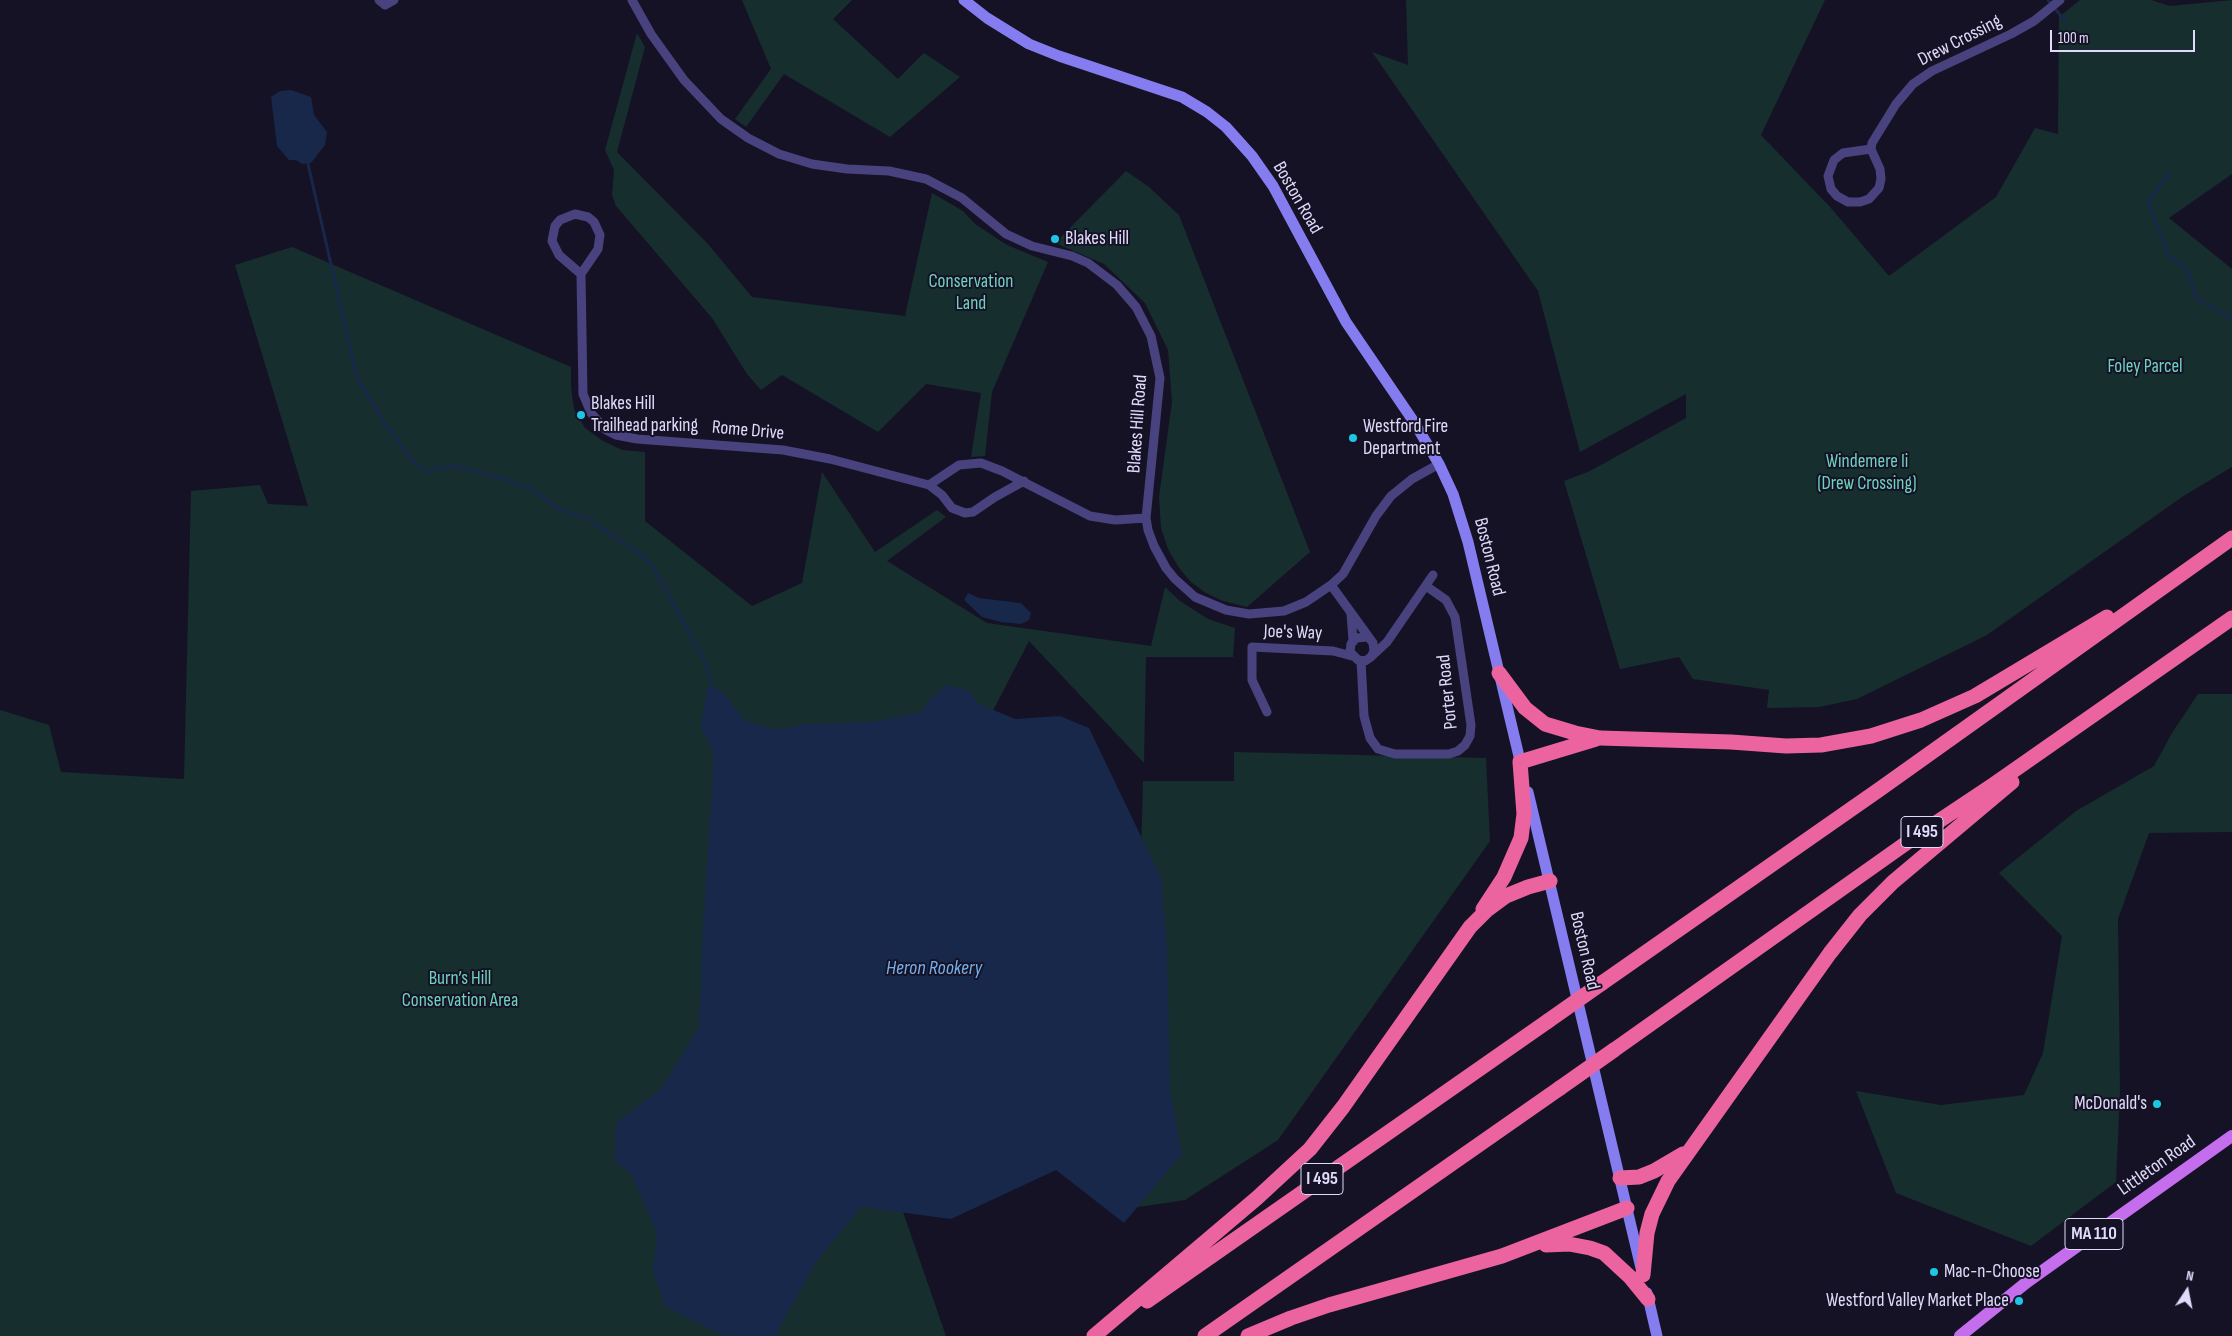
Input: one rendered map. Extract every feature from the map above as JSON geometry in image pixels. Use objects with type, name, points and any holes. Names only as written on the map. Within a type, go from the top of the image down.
[{"type":"highway","name":"I 495","points":[[1096,1336],[1548,1021],[2232,538]]},
{"type":"highway","points":[[1499,673],[1524,708],[1545,724],[1600,738],[1730,742],[1786,746],[1850,741],[1879,734],[1921,720],[1975,696],[2179,577]]},
{"type":"highway","name":"I 495","points":[[1205,1336],[1912,839],[2049,747],[2232,618]]},
{"type":"highway","points":[[1096,1336],[1257,1198],[1310,1149],[1343,1107],[1476,921],[1504,877],[1522,838],[1524,814],[1520,762],[1600,738]]},
{"type":"highway","points":[[1643,1275],[1647,1233],[1652,1214],[1668,1181],[1830,953],[1860,915],[1913,865],[1997,795],[2049,747]]},
{"type":"highway","points":[[1476,921],[1486,910],[1506,896],[1550,881]]},
{"type":"highway","points":[[1620,1178],[1639,1177],[1654,1171],[1690,1150]]},
{"type":"highway","points":[[1248,1336],[1329,1305],[1517,1250],[1627,1208]]},
{"type":"highway","points":[[1517,1250],[1554,1244],[1569,1244],[1604,1253],[1618,1265],[1648,1299]]},
{"type":"main road","name":"Boston Road","points":[[964,0],[987,18],[1029,44],[1058,56],[1182,97],[1208,112],[1226,127],[1252,156],[1273,186],[1346,322],[1414,422],[1439,464],[1453,494],[1464,526],[1550,881],[1656,1336]]},
{"type":"main road","name":"Littleton Road","points":[[1960,1336],[2034,1277],[2232,1136]]},
{"type":"street","points":[[379,0],[385,5],[394,0]]},
{"type":"street","name":"Blakes Hill Road","points":[[632,0],[656,42],[684,80],[722,119],[748,138],[779,154],[812,164],[847,169],[888,170],[926,178],[962,198],[1006,234],[1032,246],[1088,262],[1117,285],[1136,307],[1152,336],[1160,378],[1146,518],[1154,546],[1174,579],[1195,596],[1215,606],[1249,614],[1284,611],[1306,602],[1331,585],[1351,562],[1376,516],[1391,496],[1412,479],[1439,464]]},
{"type":"street","name":"Drew Crossing","points":[[1871,148],[1896,104],[1913,84],[1932,70],[2012,34],[2034,21],[2060,0]]},
{"type":"street","points":[[1871,148],[1880,169],[1881,179],[1879,188],[1869,199],[1860,202],[1848,202],[1837,196],[1831,188],[1828,176],[1834,160],[1843,153],[1871,148]]},
{"type":"street","points":[[575,214],[588,217],[594,222],[600,235],[598,249],[581,274],[559,255],[552,241],[555,226],[560,220],[575,214]]},
{"type":"street","name":"Rome Drive","points":[[581,274],[583,394],[590,413],[606,430],[637,439],[761,448],[806,454],[929,485],[942,495],[952,508],[965,513],[973,512],[1002,492],[1024,481]]},
{"type":"street","points":[[929,485],[959,465],[970,463],[993,467],[1090,516],[1115,520],[1146,518]]},
{"type":"street","points":[[1350,612],[1352,656],[1361,661],[1368,659],[1383,647],[1434,575]]},
{"type":"street","points":[[1331,585],[1350,612],[1362,625],[1375,647],[1373,654]]},
{"type":"street","name":"Porter Road","points":[[1361,661],[1364,716],[1368,734],[1378,749],[1395,754],[1449,754],[1458,751],[1465,745],[1470,736],[1471,725],[1455,616],[1446,600],[1426,586]]},
{"type":"street","points":[[1352,642],[1360,636],[1370,639],[1386,635],[1395,628]]},
{"type":"street","name":"Joe's Way","points":[[1332,651],[1352,642]]},
{"type":"street","name":"Joe's Way","points":[[1267,712],[1252,680],[1252,647],[1332,651],[1352,656]]},
{"type":"green space","points":[[742,0],[852,0],[833,19],[898,79],[924,53],[960,77],[890,137],[784,74],[746,127],[735,119],[771,69]]},
{"type":"green space","name":"Windemere Ii (Drew Crossing)","points":[[1406,0],[1825,0],[1761,135],[1830,207],[1889,276],[1996,197],[2035,128],[2058,134],[2059,17],[2080,0],[2151,0],[2170,6],[2232,0],[2232,174],[2169,218],[2232,269],[2232,467],[2182,497],[1987,635],[1857,699],[1819,707],[1767,708],[1769,690],[1693,679],[1679,657],[1620,669],[1564,481],[1590,471],[1686,418],[1686,394],[1580,452],[1538,291],[1372,52],[1408,65]]},
{"type":"green space","name":"Conservation Land","points":[[637,33],[645,47],[617,152],[708,244],[752,297],[905,316],[932,193],[963,211],[975,224],[1007,245],[1048,262],[992,392],[985,456],[971,457],[981,393],[926,384],[878,432],[782,375],[761,390],[747,374],[712,318],[616,206],[612,195],[614,170],[605,150]]},
{"type":"green space","name":"Conservation Land","points":[[1126,171],[1149,187],[1179,215],[1310,552],[1247,607],[1223,601],[1206,593],[1191,582],[1179,568],[1168,549],[1161,528],[1159,497],[1172,402],[1168,350],[1145,303],[1104,264],[1055,243]]},
{"type":"green space","name":"Burn’s Hill Conservation Area","points":[[292,247],[571,367],[574,409],[585,428],[603,441],[622,450],[645,452],[645,521],[752,606],[802,583],[822,472],[875,552],[937,510],[946,517],[887,561],[987,623],[1151,646],[1165,587],[1180,601],[1208,619],[1235,628],[1233,657],[1146,657],[1144,763],[1029,641],[900,891],[785,871],[946,1336],[0,1336],[0,710],[49,725],[61,772],[184,779],[191,491],[260,485],[268,504],[308,506],[235,265]]},
{"type":"green space","points":[[2198,694],[2232,694],[2232,832],[2149,833],[2118,919],[2120,1091],[2116,1182],[2031,1246],[1896,1193],[1856,1091],[1941,1105],[2024,1095],[2043,1053],[2062,936],[1999,873],[2076,811],[2154,766],[2172,733]]},
{"type":"green space","points":[[1234,752],[1486,758],[1490,841],[1278,1140],[1185,1200],[1132,1208],[1143,781],[1234,781]]},
{"type":"water","points":[[291,90],[311,97],[314,115],[327,132],[325,145],[311,163],[302,164],[296,160],[289,160],[277,146],[271,97],[280,91]]},
{"type":"water","points":[[968,593],[979,598],[1021,603],[1031,613],[1029,620],[1021,624],[1001,622],[982,617],[964,600]]},
{"type":"water","name":"Heron Rookery","points":[[947,685],[970,691],[977,703],[1015,719],[1060,716],[1089,728],[1161,878],[1167,947],[1170,1089],[1182,1154],[1124,1223],[1056,1170],[951,1219],[861,1207],[816,1262],[775,1336],[723,1336],[665,1306],[653,1270],[657,1233],[631,1174],[615,1161],[616,1123],[661,1089],[699,1027],[714,753],[701,728],[707,688],[712,686],[723,693],[745,721],[776,730],[807,724],[873,722],[921,712],[932,697]]},
{"type":"waterway","points":[[2048,0],[2066,22]]},
{"type":"waterway","points":[[308,164],[357,378],[384,422],[414,462],[428,472],[439,467],[446,469],[451,465],[508,480],[518,486],[527,486],[561,510],[586,518],[639,553],[653,567],[707,665],[712,686]]},
{"type":"waterway","points":[[2169,173],[2148,202],[2169,256],[2187,269],[2196,298],[2232,318]]},
{"type":"place","name":"Blakes Hill","points":[[1055,239]]},
{"type":"place","name":"Blakes Hill Trailhead parking","points":[[581,415]]},
{"type":"place","name":"Westford Fire Department","points":[[1353,438]]},
{"type":"place","name":"McDonald's","points":[[2157,1104]]},
{"type":"place","name":"Mac-n-Choose","points":[[1934,1272]]},
{"type":"place","name":"Westford Valley Market Place","points":[[2019,1301]]},
{"type":"park label","name":"Foley Parcel","points":[[2145,367]]}]
